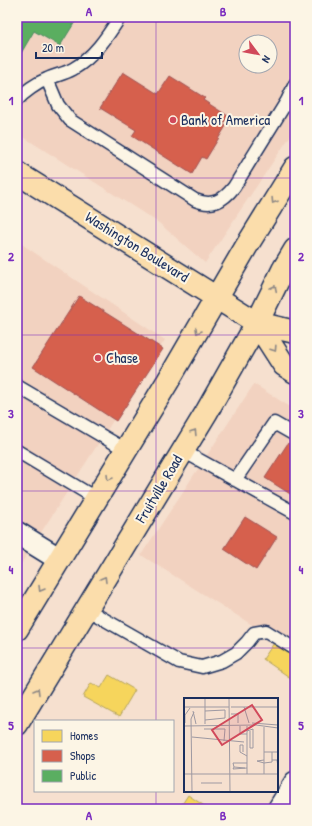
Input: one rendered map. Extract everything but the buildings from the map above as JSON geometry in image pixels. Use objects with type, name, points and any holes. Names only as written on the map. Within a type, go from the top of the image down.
[{"type":"main road","points":[[17,629],[295,168]]},
{"type":"main road","name":"Washington Boulevard","points":[[17,173],[257,323],[295,332]]},
{"type":"main road","name":"Fruitville Road","points":[[17,724],[206,412],[257,323],[283,270],[295,250]]},
{"type":"main road","name":"Washington Boulevard","points":[[257,323],[284,365],[295,372]]},
{"type":"street","points":[[17,533],[59,559]]},
{"type":"street","points":[[279,809],[295,783]]},
{"type":"lane","points":[[17,100],[24,93],[47,79],[61,75],[74,68],[93,54],[120,17]]},
{"type":"lane","points":[[47,79],[58,105],[70,120],[195,200],[202,203],[211,204],[224,198],[234,187],[287,101],[295,84]]},
{"type":"lane","points":[[17,386],[126,450]]},
{"type":"lane","points":[[235,480],[274,423],[295,435]]},
{"type":"lane","points":[[17,451],[96,499]]},
{"type":"lane","points":[[183,451],[295,513]]},
{"type":"lane","points":[[86,609],[179,662],[202,667],[222,661],[236,653],[254,633],[266,631],[295,649]]},
{"type":"shaded area","points":[[17,17],[295,17],[295,129],[205,263],[159,223],[17,133]]},
{"type":"shaded area","points":[[17,241],[165,340],[40,534],[17,519]]},
{"type":"shaded area","points":[[254,384],[295,410],[295,652],[141,555]]},
{"type":"shaded area","points":[[17,546],[28,553],[17,570]]},
{"type":"place","name":"Bank of America","points":[[173,120]]},
{"type":"place","name":"Chase","points":[[98,358]]}]
